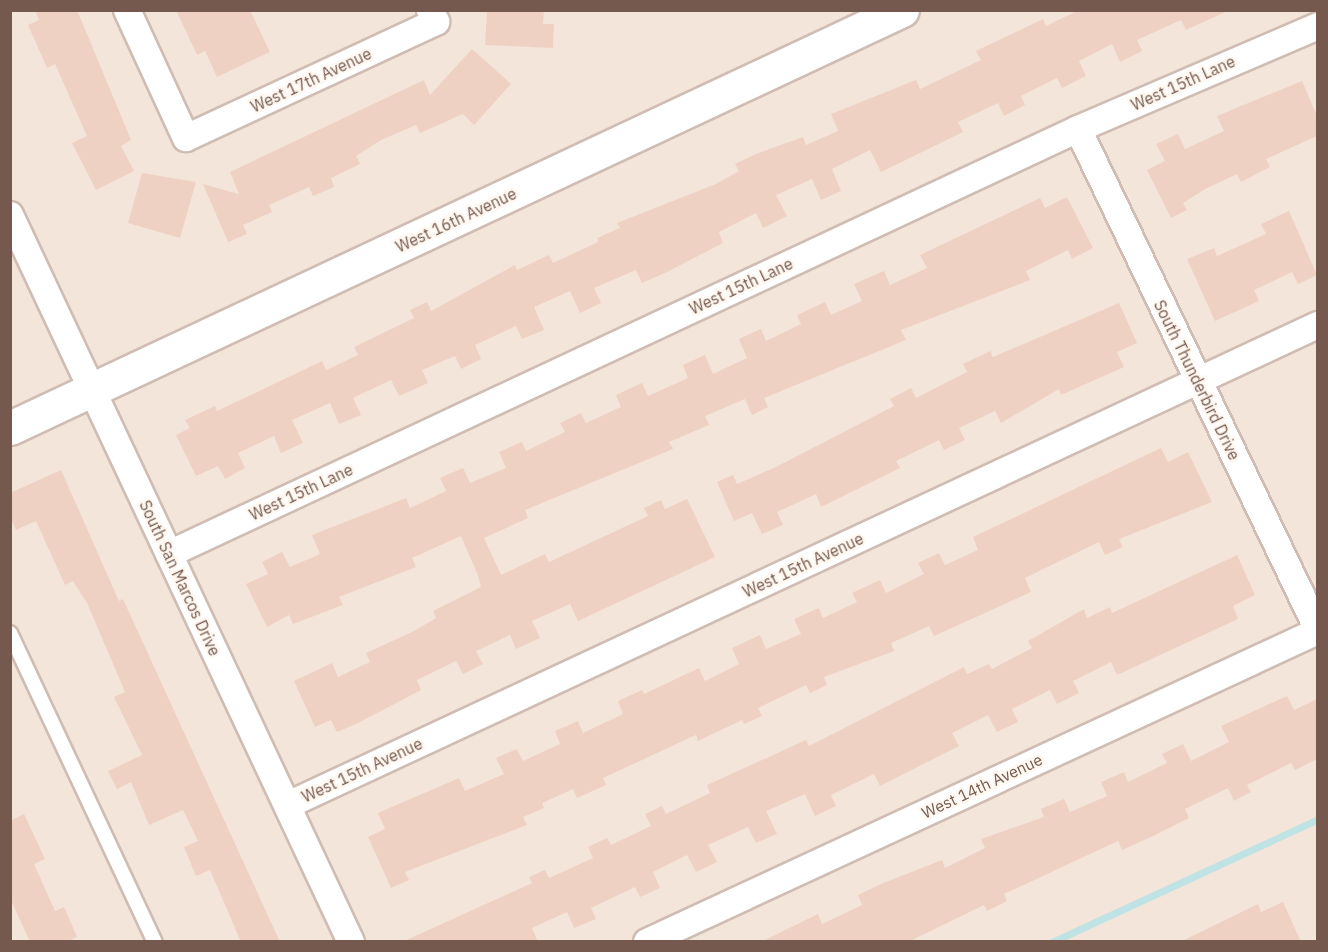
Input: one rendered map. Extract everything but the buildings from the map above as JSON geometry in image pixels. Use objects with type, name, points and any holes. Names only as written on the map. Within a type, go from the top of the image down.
[{"type":"street","name":"West 17th Avenue","points":[[127,10],[186,138],[433,16]]},
{"type":"street","name":"West 16th Avenue","points":[[10,428],[902,10]]},
{"type":"street","name":"West 15th Lane","points":[[169,554],[1078,129],[1317,26]]},
{"type":"street","name":"South Thunderbird Drive","points":[[1078,129],[1317,631]]},
{"type":"street","name":"South San Marcos Drive","points":[[13,226],[351,942]]},
{"type":"street","name":"West 15th Avenue","points":[[288,805],[1317,325]]},
{"type":"street","name":"West 14th Avenue","points":[[647,942],[1317,631]]},
{"type":"lane","points":[[10,633],[155,942]]},
{"type":"shaded area","points":[[11,11],[1317,11],[1317,941],[11,941]]},
{"type":"waterway","points":[[1052,942],[1318,819]]}]
